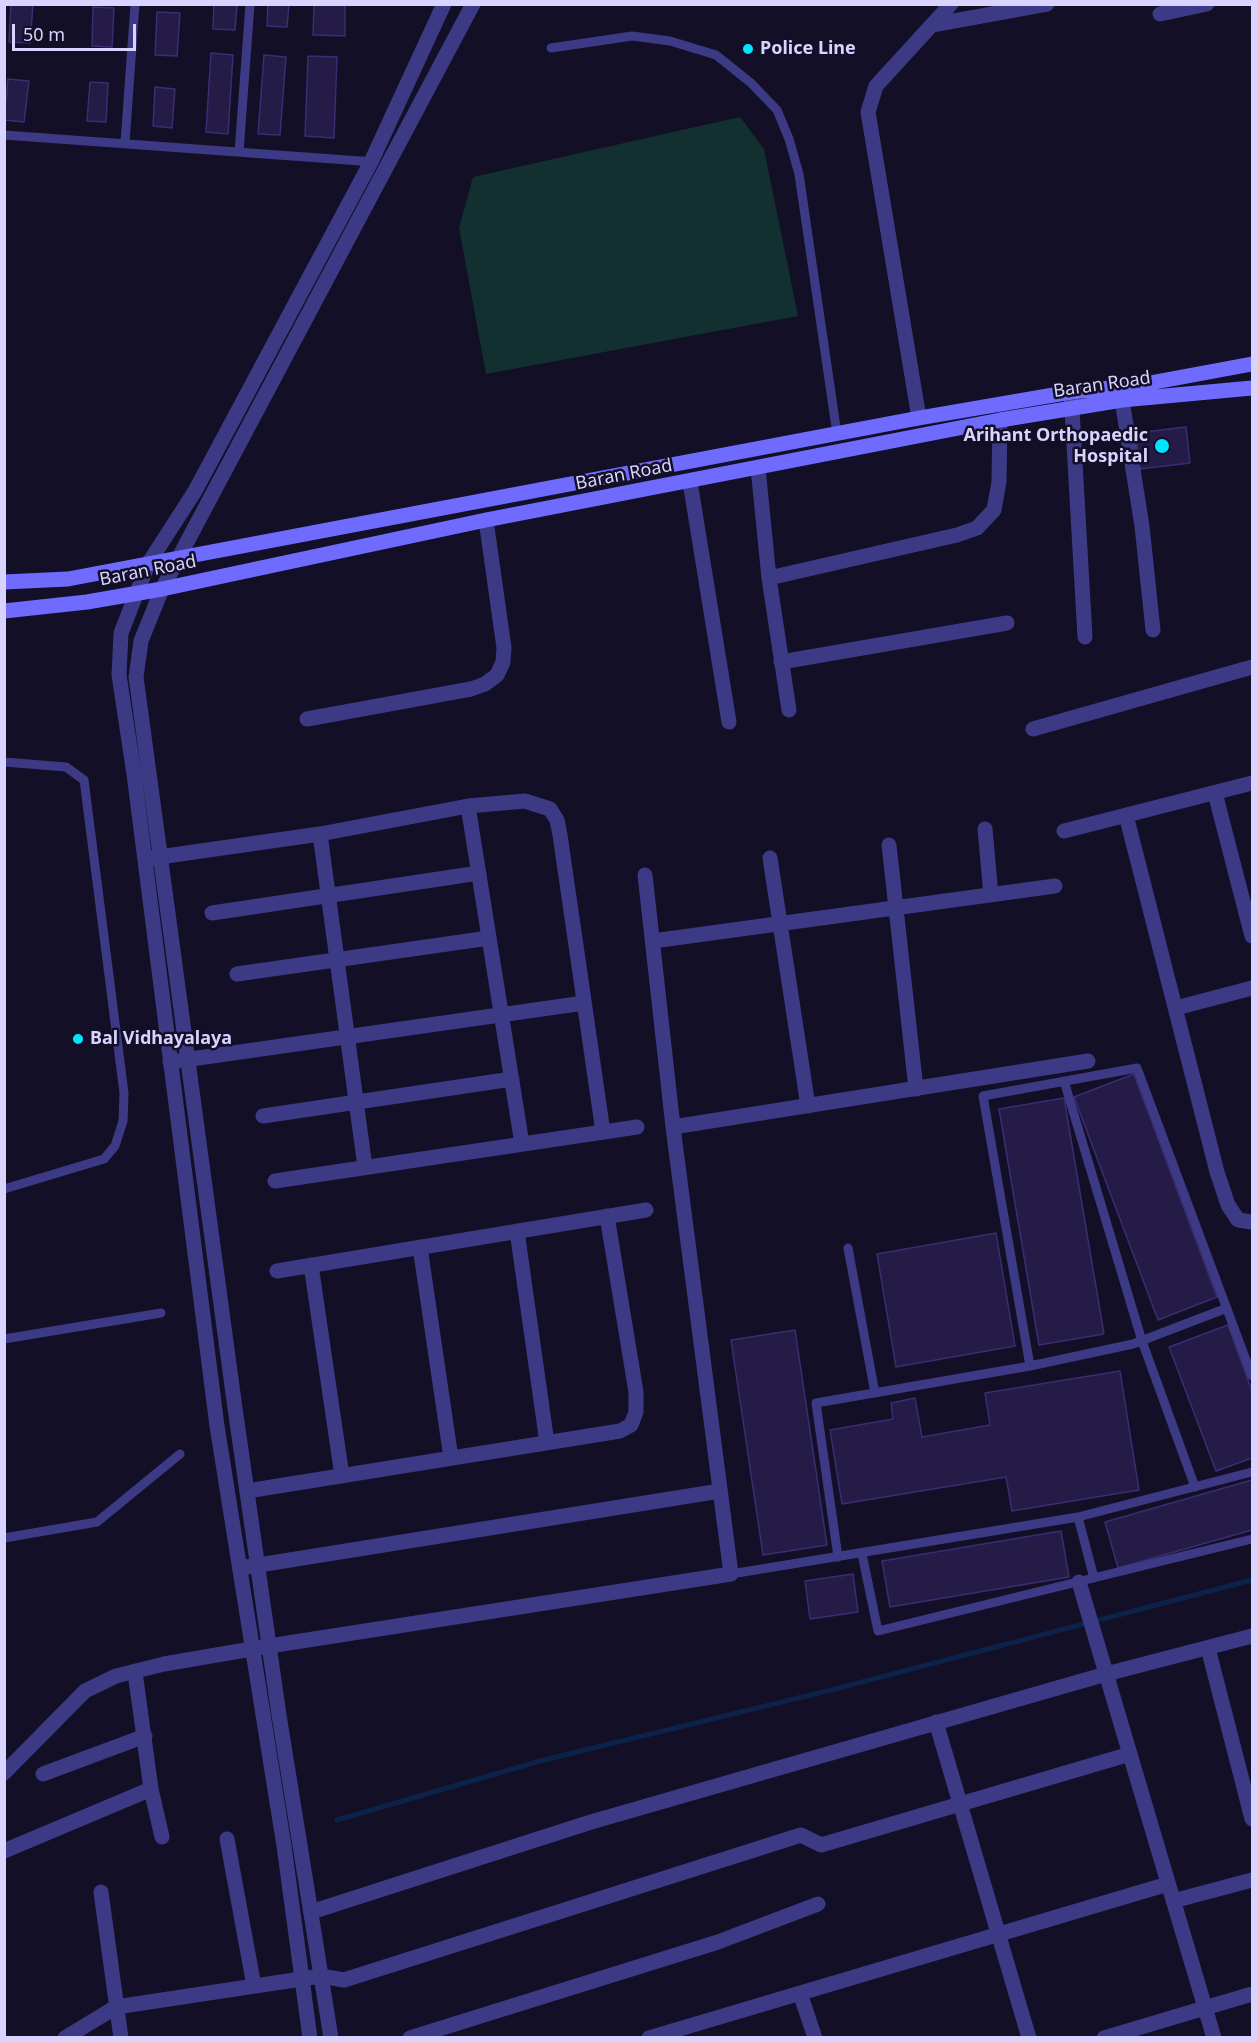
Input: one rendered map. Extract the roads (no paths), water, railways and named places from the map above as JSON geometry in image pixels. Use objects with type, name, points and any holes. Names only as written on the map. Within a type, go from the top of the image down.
[{"type":"main road","name":"Baran Road","points":[[4,582],[68,579],[919,418],[1071,392],[1139,385],[1252,364]]},
{"type":"main road","name":"Baran Road","points":[[4,611],[87,602],[162,589],[486,520],[1000,420],[1122,400],[1252,388]]},
{"type":"street","points":[[310,2037],[304,1979],[217,1426],[145,859],[118,675],[121,633],[148,564],[195,491],[371,162],[444,4]]},
{"type":"street","points":[[331,2037],[257,1565],[136,677],[141,640],[162,589],[474,4]]},
{"type":"street","points":[[919,418],[868,112],[876,86],[951,4]]},
{"type":"street","points":[[932,25],[1047,4]]},
{"type":"street","points":[[1160,14],[1204,5]]},
{"type":"street","points":[[1071,392],[1085,637]]},
{"type":"street","points":[[1122,400],[1142,526],[1153,630]]},
{"type":"street","points":[[769,578],[957,536],[977,528],[994,510],[999,482],[1000,420]]},
{"type":"street","points":[[758,468],[769,578],[789,710]]},
{"type":"street","points":[[690,482],[729,722]]},
{"type":"street","points":[[307,719],[471,689],[485,684],[497,675],[503,662],[504,648],[486,520]]},
{"type":"street","points":[[780,662],[1006,623]]},
{"type":"street","points":[[1033,729],[1252,667]]},
{"type":"street","points":[[1064,831],[1252,783]]},
{"type":"street","points":[[1215,793],[1252,936]]},
{"type":"street","points":[[145,859],[320,834],[468,806],[525,801],[550,809],[557,820],[560,835],[603,1132]]},
{"type":"street","points":[[468,806],[522,1144]]},
{"type":"street","points":[[1126,815],[1217,1172],[1228,1205],[1238,1220],[1252,1222]]},
{"type":"street","points":[[985,829],[991,895]]},
{"type":"street","points":[[320,834],[366,1167]]},
{"type":"street","points":[[889,844],[916,1089]]},
{"type":"street","points":[[770,858],[808,1106]]},
{"type":"street","points":[[212,913],[479,873]]},
{"type":"street","points":[[4,1773],[85,1690],[116,1676],[269,1646],[731,1574],[673,1127],[645,875]]},
{"type":"street","points":[[653,941],[1055,886]]},
{"type":"street","points":[[237,974],[489,938]]},
{"type":"street","points":[[1176,1008],[1252,988]]},
{"type":"street","points":[[170,1062],[584,1002]]},
{"type":"street","points":[[673,1127],[1088,1061]]},
{"type":"street","points":[[263,1116],[512,1079]]},
{"type":"street","points":[[275,1181],[637,1127]]},
{"type":"street","points":[[276,1271],[646,1210]]},
{"type":"street","points":[[247,1491],[620,1431],[631,1425],[636,1412],[607,1216]]},
{"type":"street","points":[[517,1231],[547,1443]]},
{"type":"street","points":[[420,1247],[450,1458]]},
{"type":"street","points":[[311,1265],[342,1476]]},
{"type":"street","points":[[240,1568],[720,1491]]},
{"type":"street","points":[[1079,1582],[1214,2037]]},
{"type":"street","points":[[311,1912],[591,1822],[1106,1674],[1252,1636]]},
{"type":"street","points":[[1208,1648],[1252,1819]]},
{"type":"street","points":[[135,1671],[151,1789],[162,1837]]},
{"type":"street","points":[[936,1722],[1029,2037]]},
{"type":"street","points":[[43,1774],[145,1736]]},
{"type":"street","points":[[65,2037],[116,2007],[321,1976],[344,1980],[801,1835],[821,1845],[960,1802],[1130,1754]]},
{"type":"street","points":[[4,1851],[151,1789]]},
{"type":"street","points":[[227,1839],[254,1986]]},
{"type":"street","points":[[1173,1901],[1252,1880]]},
{"type":"street","points":[[657,2037],[1168,1884]]},
{"type":"street","points":[[101,1892],[121,2037]]},
{"type":"street","points":[[410,2037],[718,1942],[818,1904]]},
{"type":"street","points":[[800,1993],[815,2037]]},
{"type":"street","points":[[1104,2037],[1252,1994]]},
{"type":"lane","points":[[125,143],[135,4]]},
{"type":"lane","points":[[239,152],[250,4]]},
{"type":"lane","points":[[551,48],[632,36],[670,40],[716,55],[752,83],[777,110],[789,139],[799,174],[837,434]]},
{"type":"lane","points":[[4,135],[371,162],[391,161]]},
{"type":"lane","points":[[4,762],[66,767],[84,780],[124,1093],[123,1121],[115,1146],[104,1159],[4,1189]]},
{"type":"lane","points":[[1030,1366],[982,1096],[1137,1068],[1252,1376]]},
{"type":"lane","points":[[1064,1081],[1142,1341],[1195,1487]]},
{"type":"lane","points":[[848,1248],[875,1393]]},
{"type":"lane","points":[[838,1557],[816,1403],[1030,1366],[1142,1341],[1227,1308]]},
{"type":"lane","points":[[4,1339],[161,1313]]},
{"type":"lane","points":[[4,1538],[97,1522],[180,1454]]},
{"type":"lane","points":[[731,1574],[1078,1517],[1252,1472]]},
{"type":"lane","points":[[1078,1517],[1094,1578]]},
{"type":"lane","points":[[862,1554],[878,1631],[1252,1539]]},
{"type":"waterway","points":[[337,1820],[540,1761],[835,1689],[1252,1580]]},
{"type":"place","name":"Police Line","points":[[748,49]]},
{"type":"place","name":"Arihant Orthopaedic Hospital","points":[[1162,446]]},
{"type":"place","name":"Bal Vidhayalaya","points":[[78,1039]]}]
